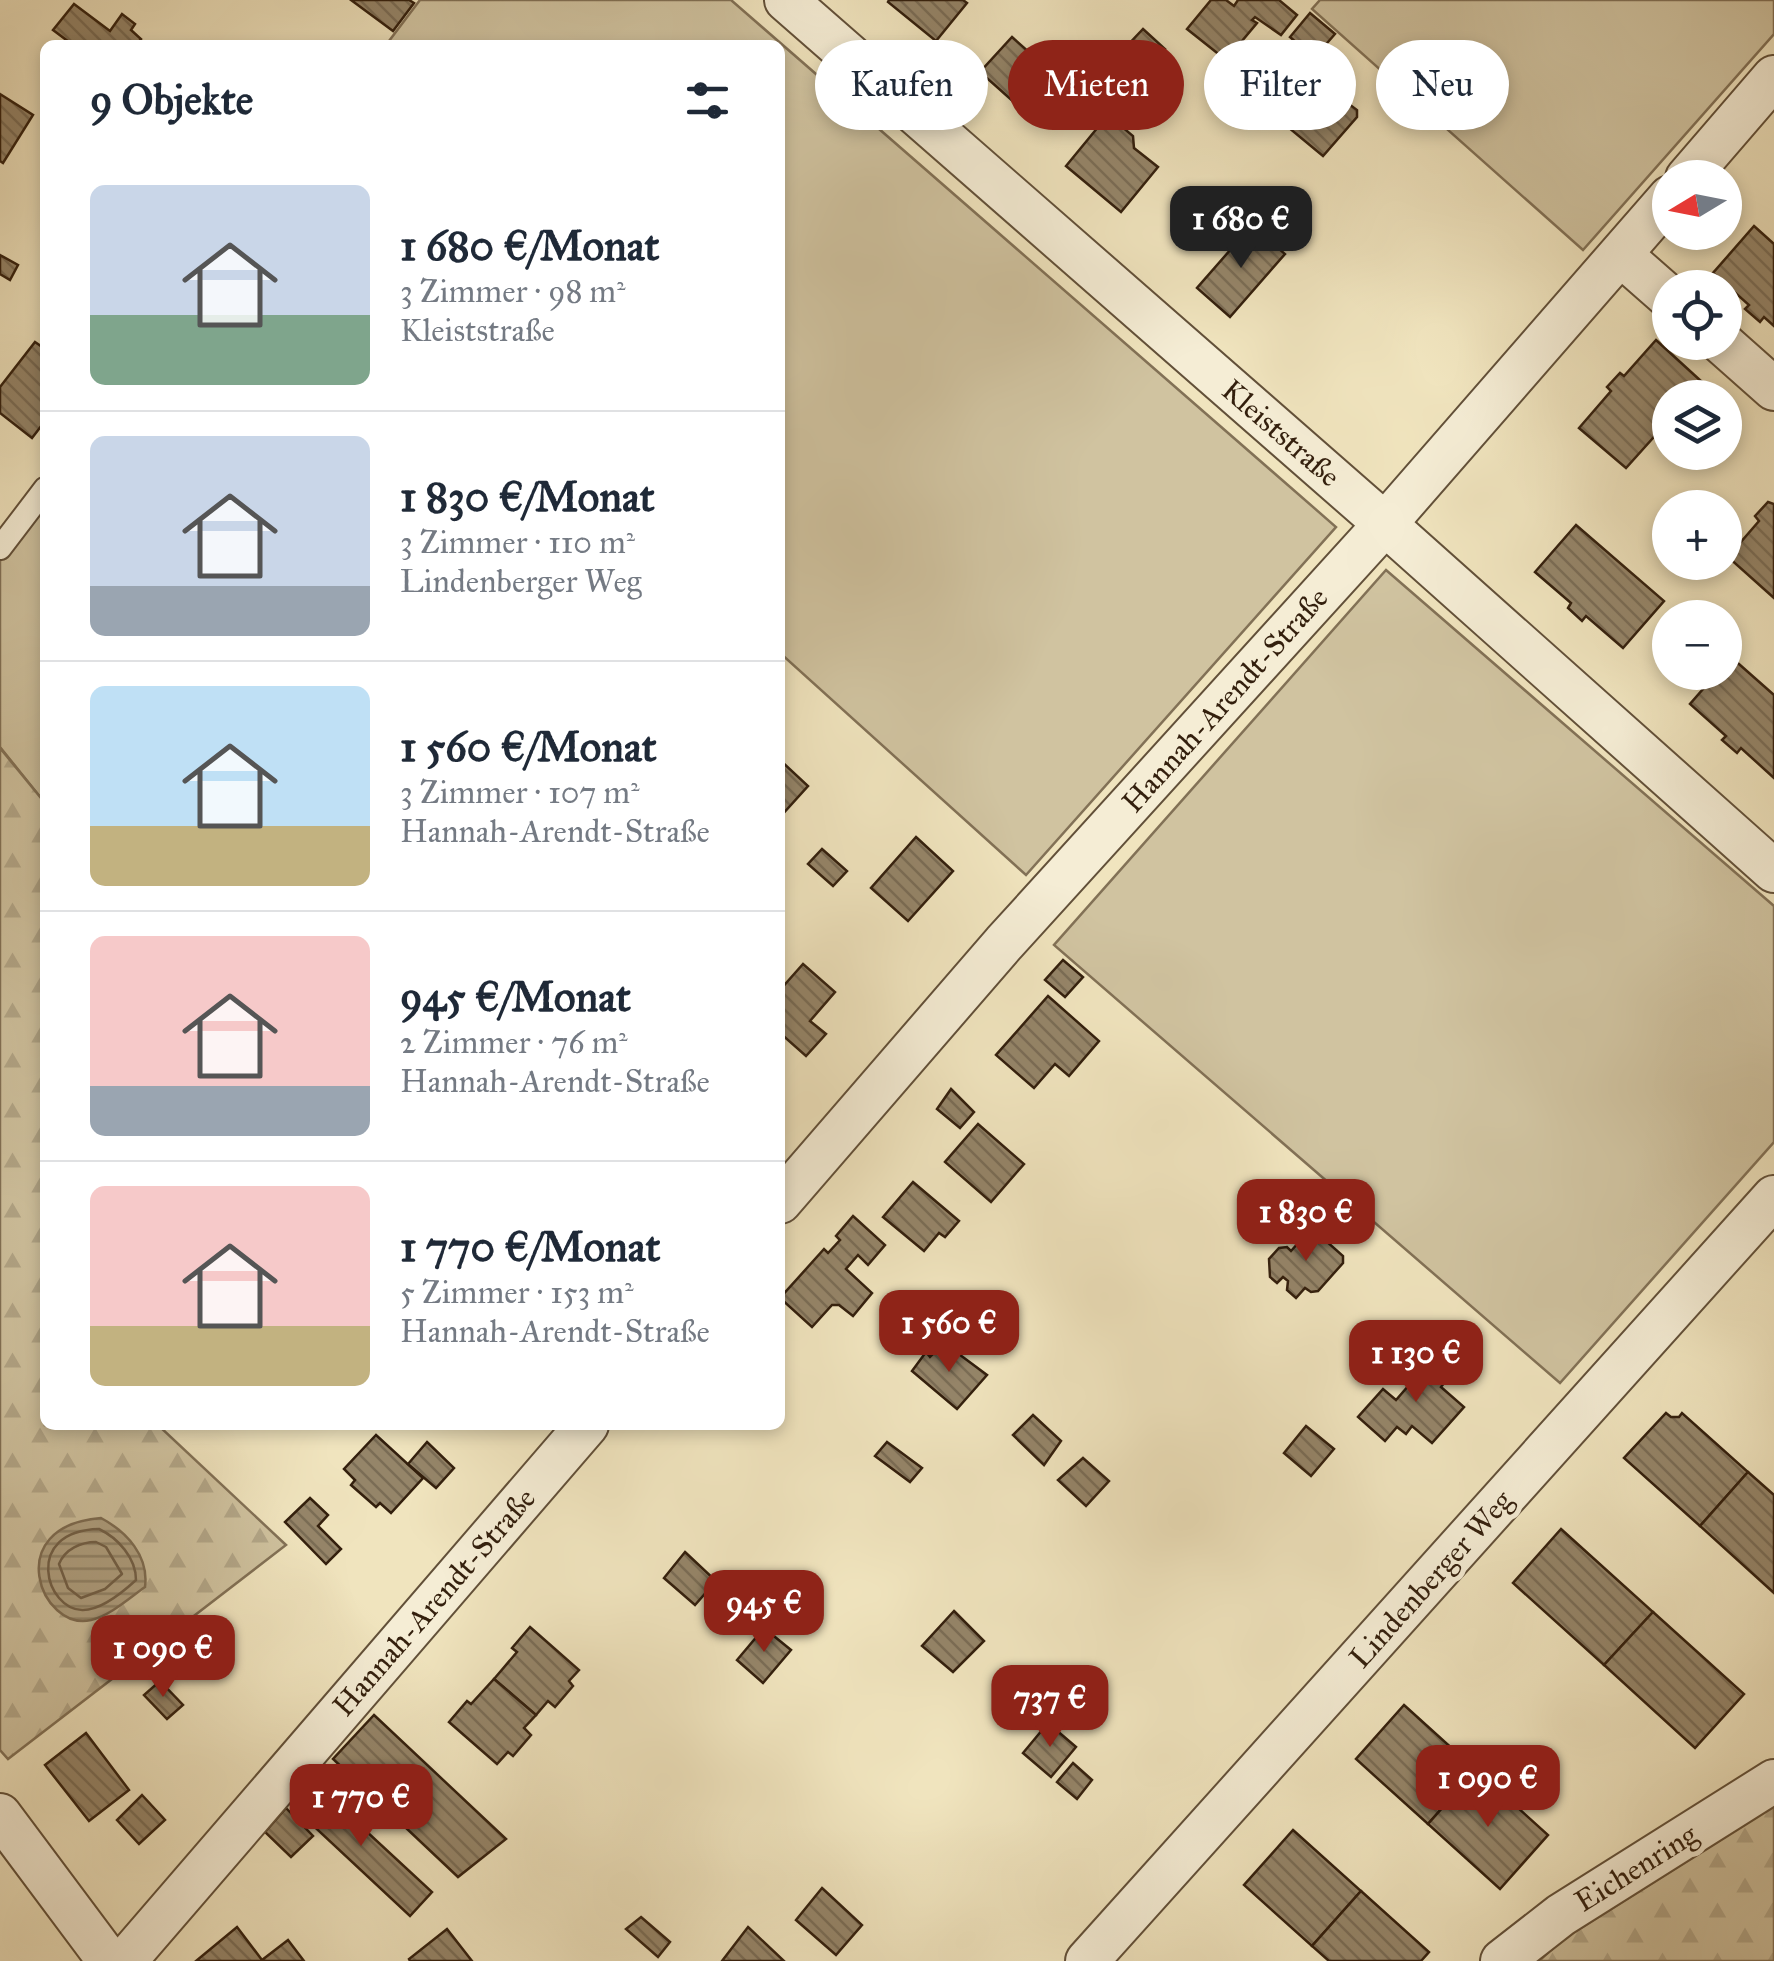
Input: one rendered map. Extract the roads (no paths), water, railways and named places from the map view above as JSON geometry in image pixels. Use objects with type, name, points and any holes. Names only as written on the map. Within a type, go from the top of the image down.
[{"type":"street","name":"Kleiststraße","points":[[805,6],[1774,870]]},
{"type":"street","points":[[1703,160],[1774,77]]},
{"type":"street","name":"Hannah-Arendt-Straße","points":[[785,1196],[1004,943],[1385,524],[1652,219]]},
{"type":"street","points":[[1621,254],[1652,282]]},
{"type":"street","points":[[1741,360],[1774,389]]},
{"type":"street","name":"Lindenberger Weg","points":[[1087,1961],[1774,1197]]},
{"type":"street","name":"Hannah-Arendt-Straße","points":[[124,1961],[583,1430]]},
{"type":"street","name":"Eichenring","points":[[1502,1961],[1561,1915],[1774,1781]]},
{"type":"street","points":[[0,1814],[109,1961]]},
{"type":"lane","points":[[0,548],[40,496]]},
{"type":"water","points":[[101,1518],[119,1530],[140,1555],[145,1587],[98,1618],[73,1619],[57,1610],[46,1595],[39,1576],[40,1557],[50,1539],[70,1525]]}]
